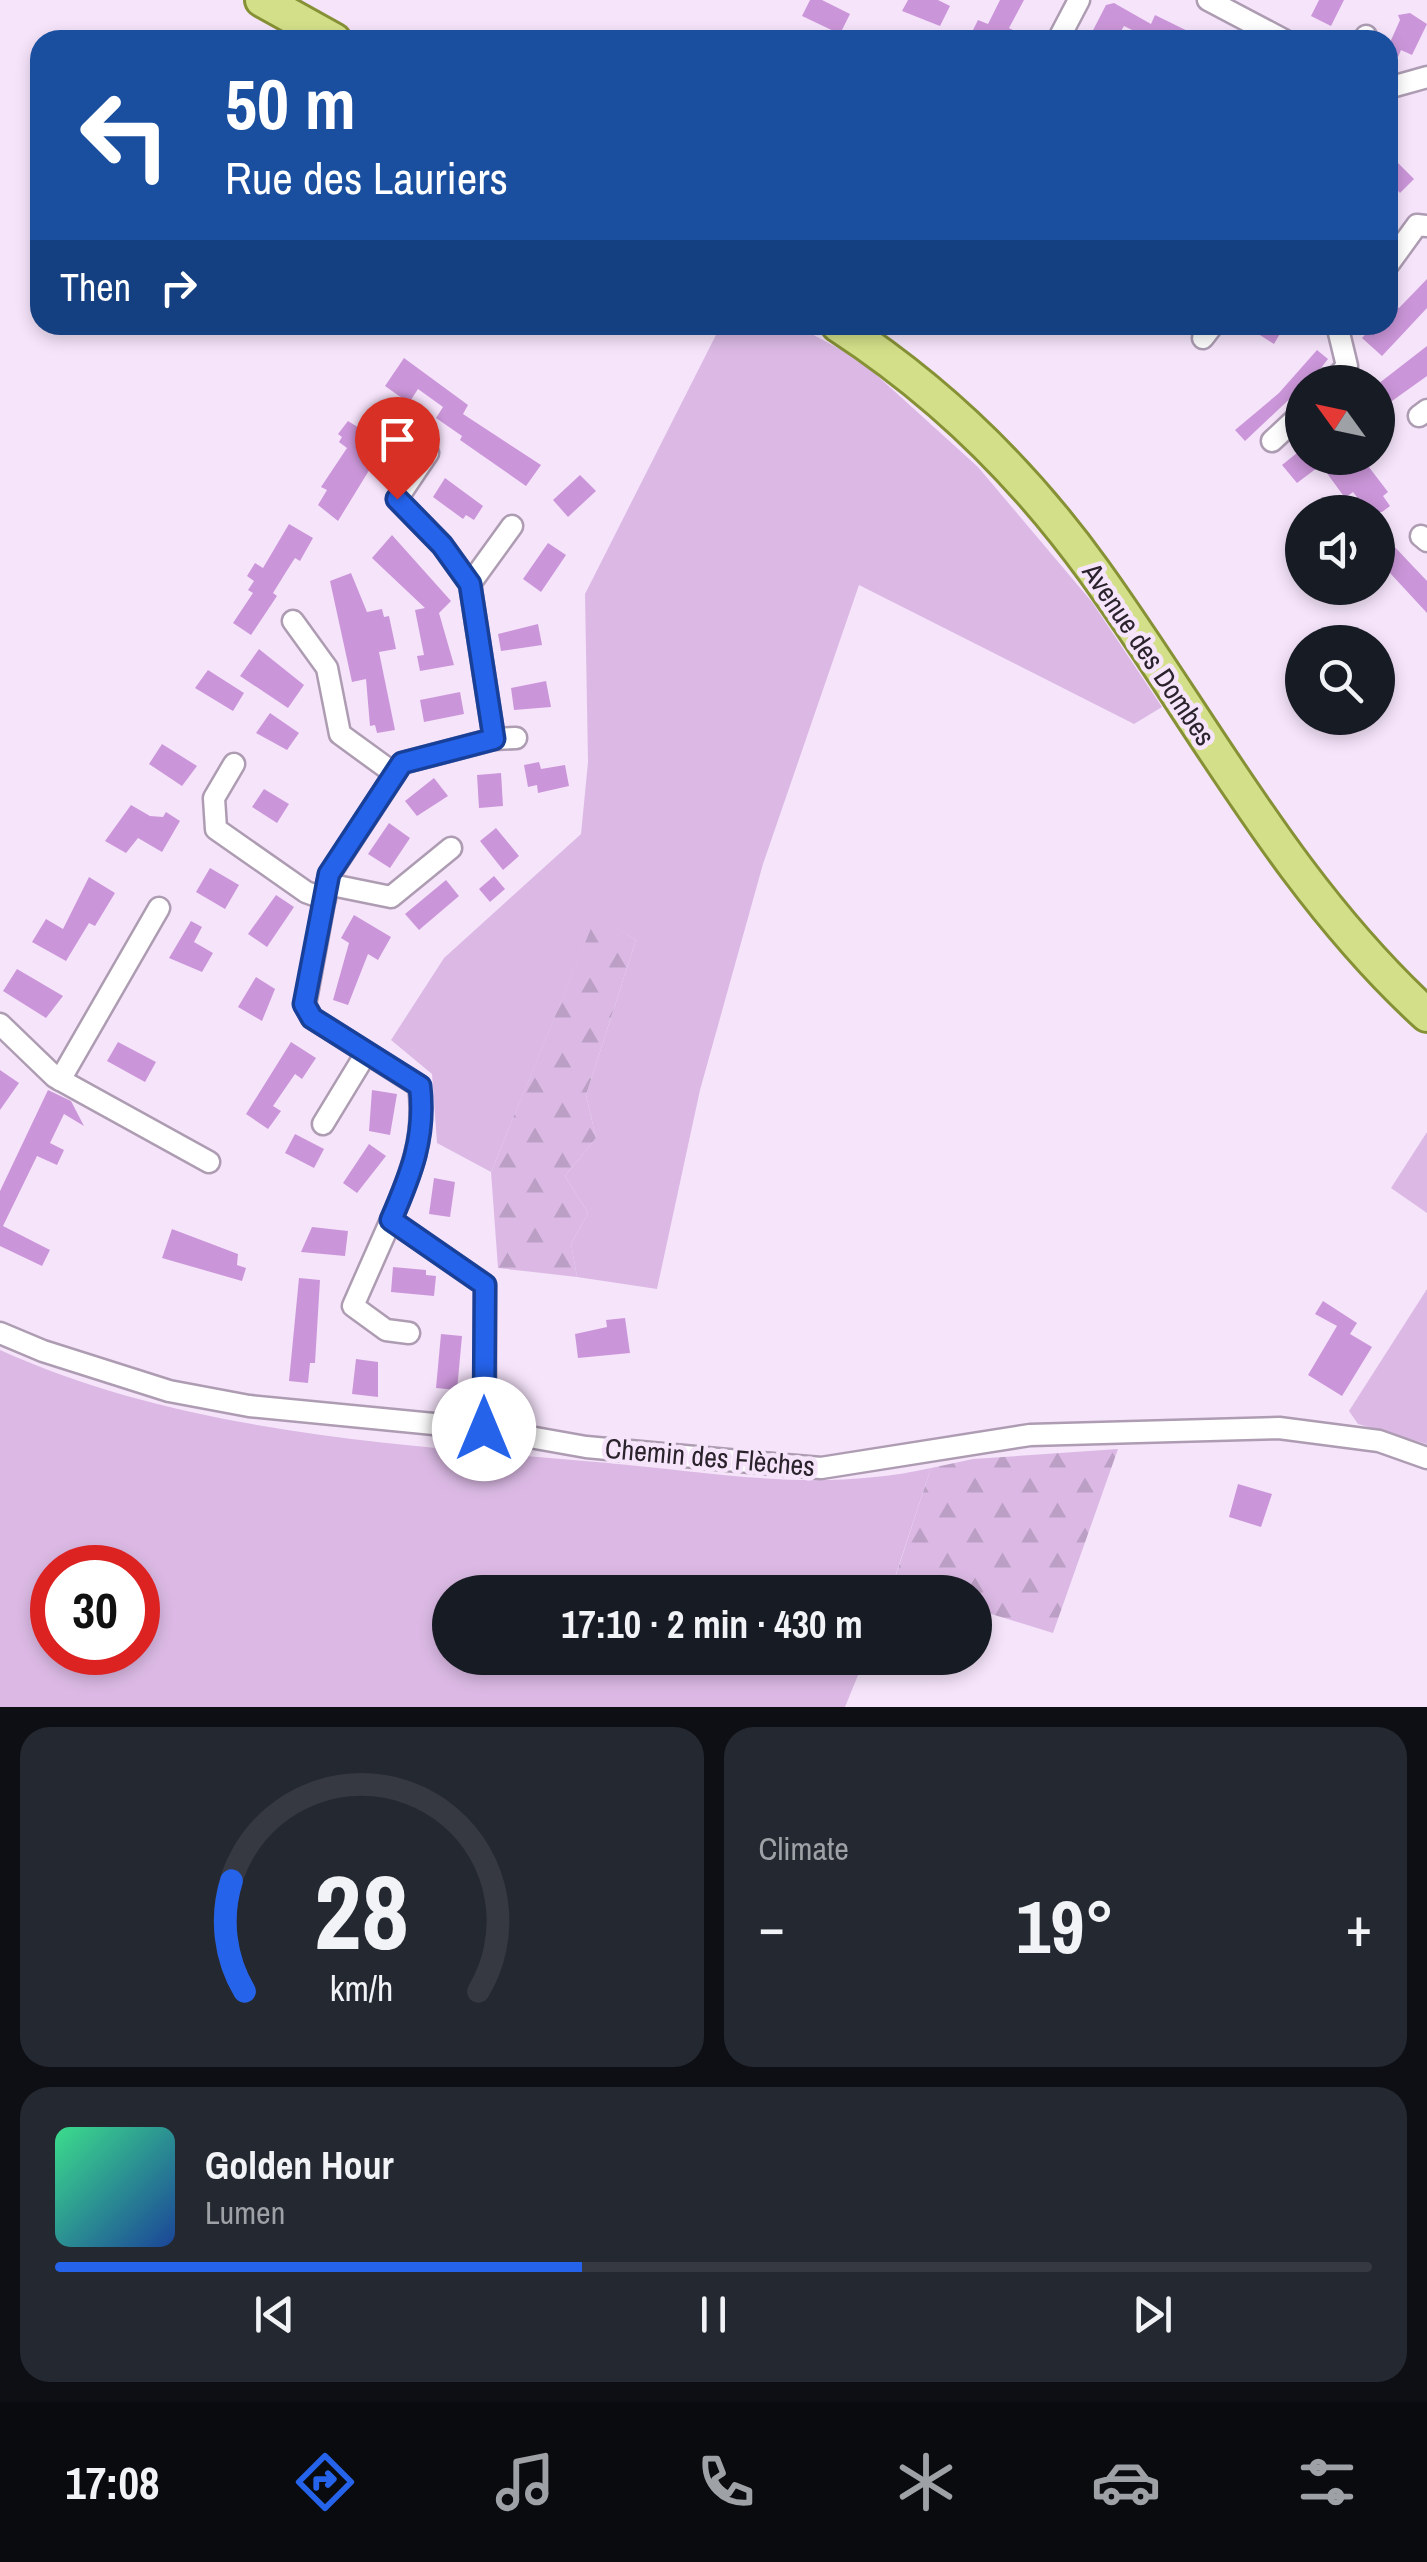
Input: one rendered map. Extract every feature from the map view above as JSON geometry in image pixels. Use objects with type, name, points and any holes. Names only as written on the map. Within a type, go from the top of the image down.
[{"type":"main road","points":[[262,0],[316,30]]},
{"type":"main road","name":"Avenue des Dombes","points":[[853,335],[888,358],[982,439],[1041,503],[1094,571],[1262,821],[1350,935],[1427,1015]]},
{"type":"street","points":[[1063,30],[1078,0]]},
{"type":"street","points":[[1214,2],[1266,30]]},
{"type":"street","points":[[1398,85],[1427,77]]},
{"type":"street","points":[[1398,251],[1417,224],[1427,226]]},
{"type":"street","points":[[1340,335],[1347,365]]},
{"type":"street","points":[[1272,440],[1285,428]]},
{"type":"street","points":[[408,1333],[386,1330],[353,1306],[418,1157],[423,1111],[420,1086],[365,1056],[312,1018],[304,1004],[329,874],[402,763],[505,739],[470,584],[442,545],[397,499],[428,453]]},
{"type":"street","points":[[470,584],[512,526]]},
{"type":"street","points":[[293,621],[326,668],[340,734],[395,774]]},
{"type":"street","points":[[234,764],[214,798],[216,830],[306,892],[391,897],[452,848]]},
{"type":"street","points":[[60,1080],[159,908]]},
{"type":"street","points":[[0,1024],[60,1080],[209,1162]]},
{"type":"street","points":[[323,1124],[365,1056]]},
{"type":"street","points":[[391,1220],[485,1285],[484,1429]]},
{"type":"street","name":"Chemin des Flèches","points":[[0,1332],[43,1351],[184,1394],[249,1406],[484,1429],[586,1446],[821,1468],[1030,1435],[1279,1428],[1379,1440],[1427,1458]]},
{"type":"green space","points":[[716,335],[814,335],[860,360],[978,467],[1092,602],[1162,707],[1134,724],[859,585],[763,864],[700,1090],[657,1289],[577,1277],[571,1244],[588,1213],[565,1176],[596,1138],[586,1095],[636,940],[596,917],[491,1172],[437,1143],[432,1074],[391,1040],[444,958],[581,834],[588,762],[585,594]]},
{"type":"green space","points":[[596,916],[636,940],[586,1095],[596,1138],[565,1176],[588,1213],[571,1244],[577,1277],[498,1268],[491,1172]]},
{"type":"green space","points":[[1427,1132],[1427,1213],[1391,1188]]},
{"type":"green space","points":[[1427,1289],[1427,1444],[1358,1424],[1349,1411]]},
{"type":"green space","points":[[0,1350],[72,1379],[146,1401],[298,1432],[376,1442],[769,1479],[849,1479],[931,1468],[896,1575],[432,1575],[432,1675],[858,1675],[845,1707],[0,1707]]},
{"type":"green space","points":[[1118,1449],[1053,1633],[992,1614],[992,1575],[896,1575],[931,1468],[973,1459]]},
{"type":"building","points":[[810,0],[822,0],[850,14],[842,30],[832,30],[802,16]]},
{"type":"building","points":[[908,0],[938,0],[950,6],[940,26],[902,11]]},
{"type":"building","points":[[1000,0],[1024,0],[1009,28],[1013,30],[973,30],[978,20],[988,24]]},
{"type":"building","points":[[1319,0],[1344,0],[1331,26],[1311,16]]},
{"type":"building","points":[[1114,3],[1151,24],[1155,15],[1186,30],[1132,30],[1124,26],[1122,30],[1093,30],[1106,5]]},
{"type":"building","points":[[1410,13],[1427,24],[1412,55],[1401,50],[1398,57],[1398,15]]},
{"type":"building","points":[[1398,163],[1414,179],[1398,191]]},
{"type":"building","points":[[1427,279],[1427,308],[1382,356],[1362,338],[1398,335],[1399,308]]},
{"type":"building","points":[[1260,335],[1279,335],[1274,344]]},
{"type":"building","points":[[1427,346],[1427,376],[1395,399],[1395,371]]},
{"type":"building","points":[[1317,350],[1328,359],[1323,365],[1304,365]]},
{"type":"building","points":[[404,358],[468,405],[463,414],[541,465],[526,486],[460,440],[462,436],[436,418],[443,407],[418,389],[409,403],[385,386]]},
{"type":"building","points":[[1285,386],[1285,403],[1245,441],[1235,430]]},
{"type":"building","points":[[348,421],[393,449],[383,464],[376,459],[338,521],[318,505],[327,490],[321,487],[347,448],[339,442],[342,437],[338,434]]},
{"type":"building","points":[[580,475],[596,491],[568,517],[553,500]]},
{"type":"building","points":[[1290,475],[1308,475],[1297,483]]},
{"type":"building","points":[[1328,475],[1375,475],[1388,492],[1384,495],[1343,495]]},
{"type":"building","points":[[445,478],[483,506],[474,520],[466,515],[463,519],[433,497]]},
{"type":"building","points":[[289,524],[313,538],[300,561],[295,558],[286,572],[273,593],[277,596],[251,635],[233,623],[253,593],[248,590],[254,581],[247,576],[255,563],[263,568]]},
{"type":"building","points":[[392,535],[451,601],[439,613],[454,665],[420,671],[417,656],[424,655],[415,610],[425,608],[372,558]]},
{"type":"building","points":[[548,543],[566,555],[541,592],[523,579]]},
{"type":"building","points":[[1395,547],[1427,581],[1427,613],[1395,578]]},
{"type":"building","points":[[351,573],[367,612],[382,609],[384,617],[389,616],[396,649],[379,652],[395,730],[377,733],[375,725],[370,726],[366,679],[352,682],[330,581]]},
{"type":"building","points":[[538,624],[542,645],[501,651],[498,634]]},
{"type":"building","points":[[259,649],[304,685],[288,708],[240,676]]},
{"type":"building","points":[[208,670],[244,693],[233,711],[195,688]]},
{"type":"building","points":[[546,681],[551,707],[514,710],[511,688]]},
{"type":"building","points":[[460,692],[464,714],[424,722],[420,700]]},
{"type":"building","points":[[270,713],[299,733],[287,750],[256,733]]},
{"type":"building","points":[[162,744],[197,766],[182,786],[149,764]]},
{"type":"building","points":[[539,762],[541,769],[565,765],[569,786],[538,793],[537,785],[528,787],[524,765]]},
{"type":"building","points":[[501,773],[503,806],[479,808],[477,775]]},
{"type":"building","points":[[434,778],[448,796],[417,816],[405,801]]},
{"type":"building","points":[[264,789],[289,804],[277,823],[252,807]]},
{"type":"building","points":[[131,805],[150,816],[163,817],[166,812],[180,821],[162,852],[138,838],[126,853],[105,841]]},
{"type":"building","points":[[389,823],[410,838],[390,868],[368,854]]},
{"type":"building","points":[[496,828],[519,856],[503,870],[480,841]]},
{"type":"building","points":[[210,868],[239,885],[225,909],[196,892]]},
{"type":"building","points":[[494,876],[505,889],[490,902],[479,889]]},
{"type":"building","points":[[89,877],[115,893],[95,926],[89,923],[66,961],[32,942],[46,919],[63,929]]},
{"type":"building","points":[[446,880],[459,896],[419,930],[405,914]]},
{"type":"building","points":[[276,895],[294,907],[267,947],[248,934]]},
{"type":"building","points":[[354,915],[391,937],[378,960],[368,954],[348,1005],[333,1000],[349,943],[341,938]]},
{"type":"building","points":[[191,921],[202,927],[194,942],[213,953],[202,972],[169,958]]},
{"type":"building","points":[[17,969],[63,996],[46,1018],[3,991]]},
{"type":"building","points":[[256,977],[275,989],[262,1021],[238,1007]]},
{"type":"building","points":[[118,1042],[156,1062],[145,1082],[107,1061]]},
{"type":"building","points":[[291,1042],[316,1058],[302,1079],[295,1074],[273,1106],[281,1111],[268,1129],[246,1114]]},
{"type":"building","points":[[0,1070],[19,1083],[0,1110]]},
{"type":"building","points":[[48,1090],[71,1101],[84,1126],[64,1114],[50,1143],[64,1150],[57,1165],[37,1156],[3,1226],[50,1250],[42,1266],[0,1246],[0,1191]]},
{"type":"building","points":[[372,1090],[397,1094],[390,1135],[369,1131]]},
{"type":"building","points":[[295,1134],[324,1149],[314,1168],[285,1153]]},
{"type":"building","points":[[369,1144],[386,1156],[357,1193],[343,1183]]},
{"type":"building","points":[[434,1178],[455,1182],[450,1217],[429,1214]]},
{"type":"building","points":[[312,1227],[348,1231],[345,1256],[301,1252]]},
{"type":"building","points":[[172,1229],[238,1254],[237,1265],[246,1268],[242,1281],[162,1258]]},
{"type":"building","points":[[393,1267],[426,1270],[426,1275],[436,1276],[434,1296],[391,1292]]},
{"type":"building","points":[[299,1278],[320,1280],[315,1363],[310,1363],[308,1383],[289,1381]]},
{"type":"building","points":[[1323,1301],[1357,1323],[1350,1334],[1372,1347],[1342,1396],[1308,1375],[1337,1326],[1315,1314]]},
{"type":"building","points":[[625,1318],[630,1353],[578,1358],[575,1334],[607,1327],[606,1320]]},
{"type":"building","points":[[441,1334],[462,1336],[457,1390],[436,1388]]},
{"type":"building","points":[[356,1359],[378,1362],[378,1397],[352,1394]]},
{"type":"building","points":[[1238,1484],[1272,1494],[1261,1527],[1229,1517]]},
{"type":"route","points":[[397,499],[442,545],[470,584],[489,686],[494,739],[402,763],[329,874],[304,1004],[312,1018],[365,1056],[420,1086],[423,1111],[418,1157],[391,1220],[485,1285],[484,1429]]}]
